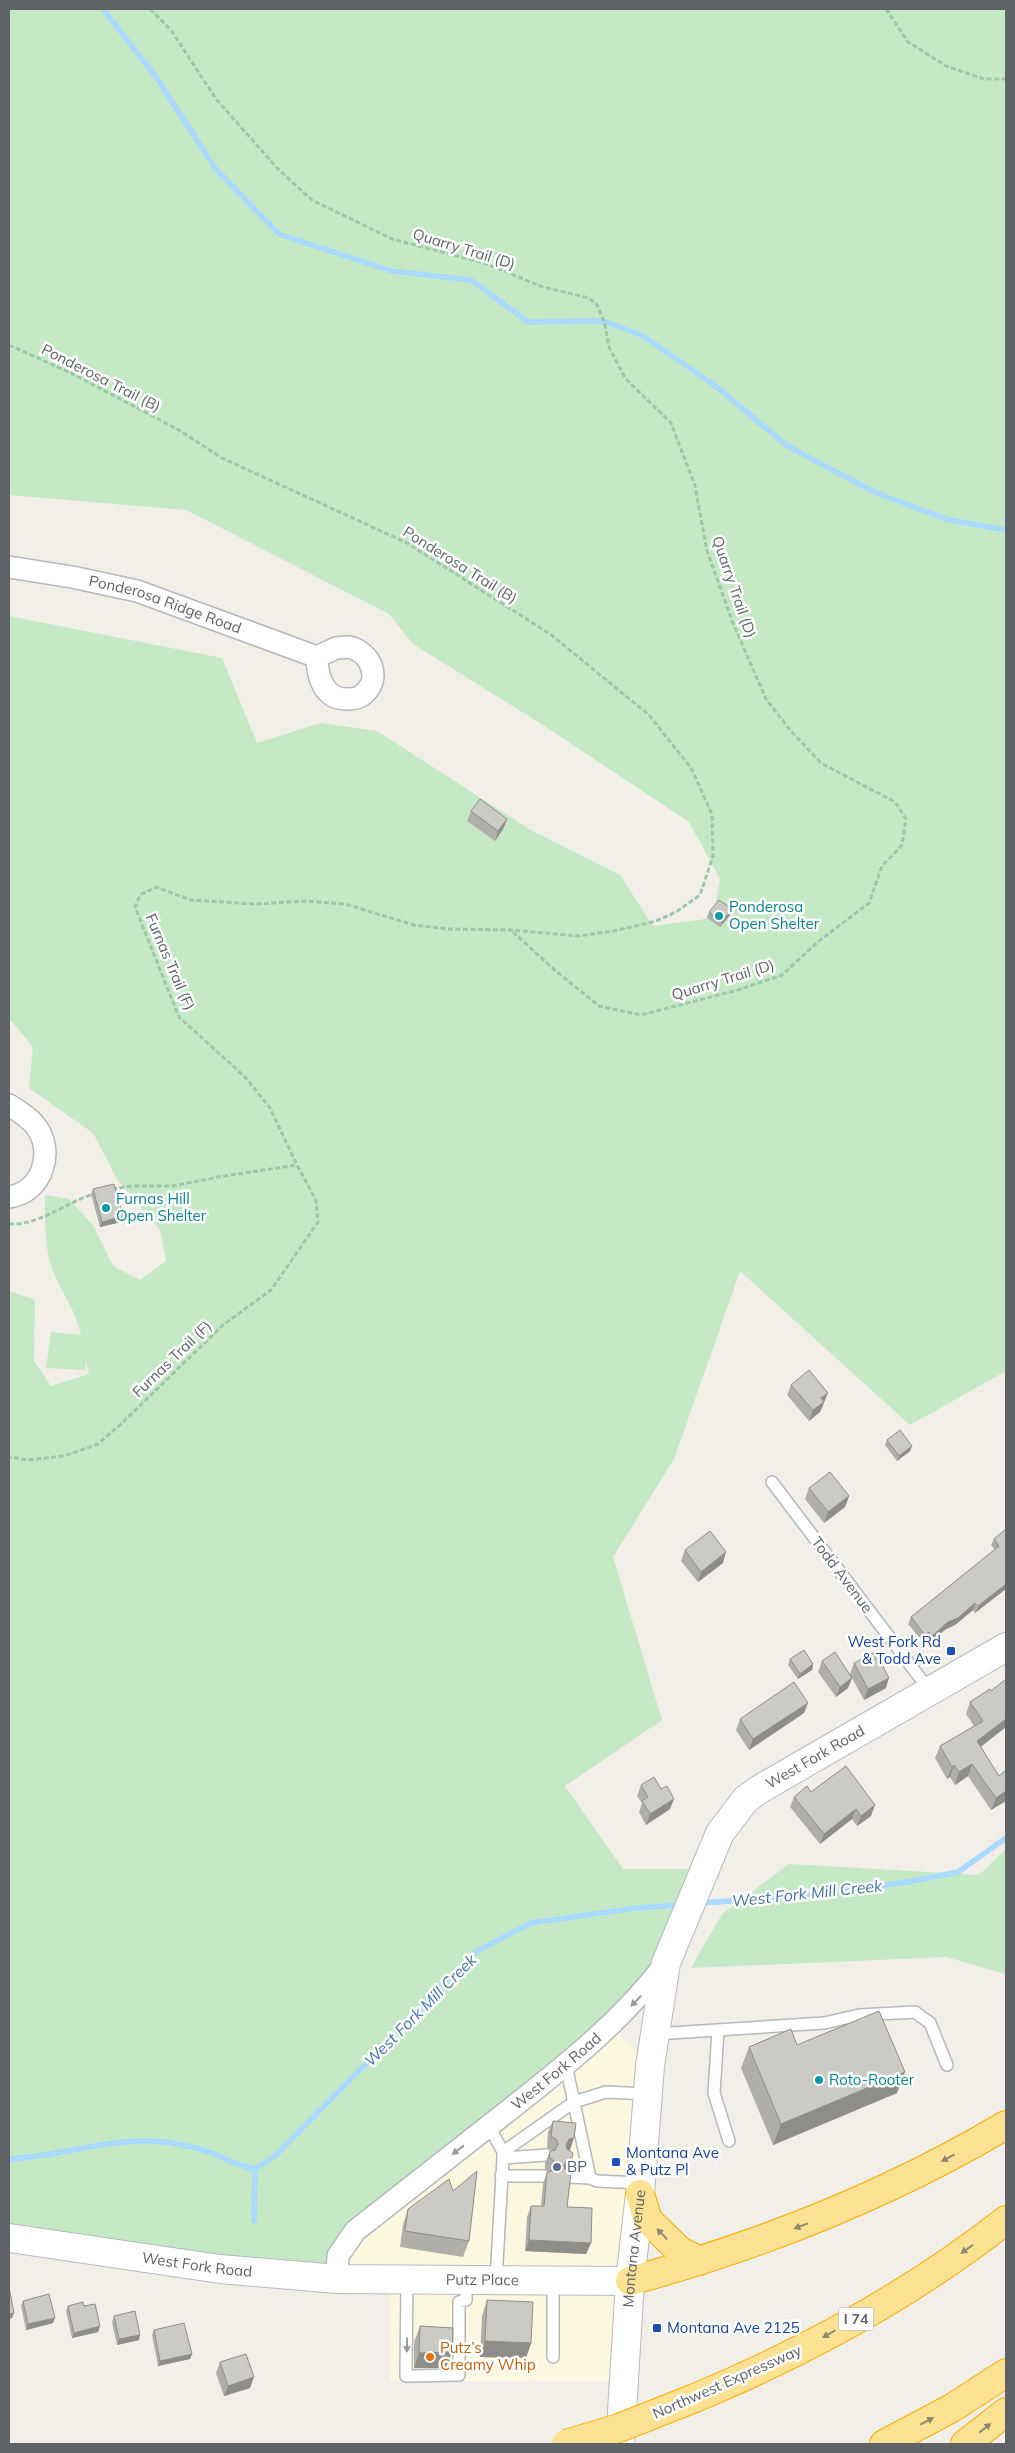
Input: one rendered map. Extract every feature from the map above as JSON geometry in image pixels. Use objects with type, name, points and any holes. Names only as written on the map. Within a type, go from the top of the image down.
[{"type":"highway","points":[[630,2281],[700,2261],[803,2226],[895,2186],[1006,2125]]},
{"type":"highway","points":[[640,2188],[648,2220],[680,2251],[700,2261]]},
{"type":"highway","name":"Northwest Expressway","points":[[566,2444],[619,2428],[695,2398],[788,2357],[865,2314],[963,2252],[1006,2220]]},
{"type":"highway","points":[[884,2444],[952,2408],[1006,2373]]},
{"type":"highway","points":[[964,2444],[1006,2412]]},
{"type":"street","name":"Ponderosa Ridge Road","points":[[9,567],[72,577],[137,591],[317,657]]},
{"type":"street","points":[[9,1105],[35,1124],[44,1145],[46,1160],[40,1175],[29,1188],[9,1197]]},
{"type":"street","name":"West Fork Road","points":[[9,2238],[220,2269],[336,2279],[338,2256],[355,2231],[566,2065],[611,2027],[644,1993],[666,1963],[720,1833],[746,1799],[760,1789],[1006,1647]]},
{"type":"street","name":"Montana Avenue","points":[[620,2444],[630,2281],[648,2094],[666,1963]]},
{"type":"street","name":"Putz Place","points":[[336,2279],[630,2281]]},
{"type":"lane","name":"Todd Avenue","points":[[772,1482],[930,1691]]},
{"type":"lane","points":[[655,2034],[824,2023],[859,2015],[915,2012],[930,2023],[947,2065]]},
{"type":"lane","points":[[718,2030],[714,2093],[729,2142]]},
{"type":"lane","points":[[566,2065],[590,2178]]},
{"type":"lane","points":[[503,2155],[574,2102],[606,2092],[648,2094]]},
{"type":"lane","points":[[489,2126],[503,2155],[496,2280]]},
{"type":"lane","points":[[503,2155],[546,2155]]},
{"type":"lane","points":[[569,2157],[585,2158]]},
{"type":"lane","points":[[501,2176],[544,2176]]},
{"type":"lane","points":[[567,2177],[590,2178],[640,2188]]},
{"type":"lane","points":[[407,2279],[411,2327],[406,2376],[459,2375],[455,2328],[459,2302],[466,2300],[466,2280]]},
{"type":"lane","points":[[553,2281],[553,2357]]},
{"type":"path","name":"Quarry Trail (D)","points":[[150,9],[171,30],[216,99],[278,169],[312,200],[392,239],[484,263],[543,287],[589,298],[597,305],[604,321],[609,347],[625,378],[672,423],[695,486],[707,551],[733,623],[766,700],[790,730],[821,763],[895,802],[906,818],[902,845],[882,866],[869,903],[819,941],[782,975],[738,990],[641,1016],[599,1006],[557,972],[512,930]]},
{"type":"path","points":[[886,9],[908,42],[946,66],[984,79],[1006,79]]},
{"type":"path","name":"Ponderosa Trail (B)","points":[[9,344],[71,373],[179,430],[222,458],[407,543],[550,634],[649,715],[691,768],[712,814],[713,856],[700,895]]},
{"type":"path","name":"Furnas Trail (F)","points":[[9,1457],[28,1460],[64,1456],[98,1444],[121,1424],[223,1324],[271,1290],[318,1222],[316,1200],[296,1165],[270,1108],[245,1077],[179,1017],[135,907],[140,895],[156,887],[192,900],[255,904],[305,901],[344,904],[414,925],[448,929],[512,930],[578,936],[656,922],[676,912],[700,895]]},
{"type":"path","points":[[105,1191],[132,1186],[172,1186],[296,1165]]},
{"type":"path","points":[[9,1224],[33,1221],[74,1200],[98,1192]]},
{"type":"shaded area","points":[[611,2027],[650,2066],[624,2381],[390,2381],[390,2304],[387,2279],[337,2279],[338,2256]]},
{"type":"green space","points":[[9,9],[1006,9],[1006,1371],[910,1425],[740,1271],[674,1459],[613,1557],[662,1720],[565,1786],[623,1869],[705,1869],[644,1993],[355,2231],[337,2279],[9,2238],[9,1291],[35,1300],[34,1361],[51,1386],[89,1374],[86,1360],[85,1370],[46,1368],[51,1332],[81,1335],[76,1317],[49,1259],[45,1195],[69,1199],[93,1225],[113,1266],[140,1280],[166,1261],[160,1230],[117,1179],[93,1133],[29,1088],[33,1047],[9,1018],[9,616],[222,658],[257,743],[321,723],[377,731],[529,829],[620,875],[653,926],[713,918],[720,879],[689,822],[543,725],[413,644],[389,614],[186,510],[9,495]]},
{"type":"green space","points":[[1006,1849],[1006,1974],[946,1957],[691,1968],[722,1914],[789,1864],[979,1875]]},
{"type":"building","points":[[480,799],[507,819],[498,831],[471,811]]},
{"type":"building","points":[[719,900],[732,909],[722,922],[709,912]]},
{"type":"building","name":"Furnas Hill Open Shelter","points":[[114,1184],[123,1216],[102,1222],[93,1189]]},
{"type":"building","points":[[809,1370],[828,1393],[821,1398],[824,1402],[813,1410],[791,1385]]},
{"type":"building","points":[[900,1430],[912,1446],[899,1456],[887,1440]]},
{"type":"building","points":[[830,1472],[849,1496],[828,1512],[809,1488]]},
{"type":"building","points":[[1006,1529],[1006,1584],[978,1606],[975,1603],[958,1618],[948,1622],[932,1636],[929,1632],[925,1635],[911,1617],[999,1546],[994,1539]]},
{"type":"building","points":[[710,1531],[726,1552],[701,1572],[685,1550]]},
{"type":"building","points":[[804,1650],[813,1664],[800,1674],[790,1659]]},
{"type":"building","points":[[835,1652],[852,1678],[840,1687],[822,1661]]},
{"type":"building","points":[[873,1653],[877,1660],[879,1659],[889,1678],[868,1689],[854,1663]]},
{"type":"building","points":[[1006,1679],[1006,1719],[977,1741],[999,1776],[1006,1770],[1006,1791],[996,1798],[972,1764],[959,1772],[954,1765],[952,1767],[940,1746],[983,1721],[970,1702],[990,1689],[991,1691]]},
{"type":"building","points":[[794,1682],[808,1703],[753,1739],[740,1719]]},
{"type":"building","points":[[846,1766],[875,1805],[861,1816],[856,1809],[824,1834],[794,1797],[807,1786],[811,1792]]},
{"type":"building","points":[[654,1777],[661,1789],[667,1786],[674,1799],[650,1814],[642,1801],[648,1797],[641,1785]]},
{"type":"building","name":"Roto-Rooter","points":[[879,2011],[905,2072],[781,2124],[749,2047],[791,2029],[797,2045]]},
{"type":"building","points":[[553,2121],[576,2123],[574,2138],[569,2139],[566,2145],[567,2149],[573,2153],[572,2158],[567,2159],[564,2165],[565,2170],[571,2173],[567,2207],[592,2208],[591,2243],[529,2240],[531,2206],[544,2206],[547,2172],[552,2171],[556,2165],[549,2157],[550,2151],[555,2150],[558,2144],[556,2139],[551,2136]]},
{"type":"building","points":[[477,2171],[469,2241],[405,2231],[408,2209],[449,2179],[453,2191]]},
{"type":"building","points":[[9,2287],[14,2313],[9,2314]]},
{"type":"building","points":[[49,2294],[55,2318],[28,2324],[23,2301]]},
{"type":"building","points":[[487,2300],[533,2302],[531,2343],[485,2341]]},
{"type":"building","points":[[83,2302],[84,2306],[95,2304],[100,2326],[74,2333],[68,2306]]},
{"type":"building","points":[[135,2311],[140,2335],[119,2339],[114,2316]]},
{"type":"building","points":[[184,2323],[192,2354],[160,2361],[154,2330]]},
{"type":"building","points":[[420,2326],[453,2328],[452,2352],[419,2353]]},
{"type":"building","points":[[246,2354],[254,2377],[228,2386],[220,2362]]},
{"type":"waterway","points":[[103,9],[156,77],[215,168],[279,234],[391,271],[471,280],[528,322],[604,321],[643,336],[713,384],[786,445],[874,492],[949,520],[1006,530]]},
{"type":"waterway","name":"West Fork Mill Creek","points":[[700,1903],[789,1897],[902,1883],[958,1872],[1006,1838]]},
{"type":"waterway","name":"West Fork Mill Creek","points":[[9,2159],[48,2155],[105,2144],[144,2141],[164,2142],[197,2148],[239,2165],[255,2169],[274,2157],[477,1951],[531,1923],[636,1908],[681,1905]]},
{"type":"waterway","points":[[254,2221],[255,2169]]},
{"type":"place","name":"Ponderosa Open Shelter","points":[[719,916]]},
{"type":"place","name":"Furnas Hill Open Shelter","points":[[106,1208]]},
{"type":"place","name":"West Fork Rd & Todd Ave","points":[[951,1651]]},
{"type":"place","name":"Roto-Rooter","points":[[819,2080]]},
{"type":"place","name":"Montana Ave & Putz Pl","points":[[616,2162]]},
{"type":"place","name":"BP","points":[[557,2167]]},
{"type":"place","name":"Montana Ave 2125","points":[[657,2328]]},
{"type":"place","name":"Putz’s Creamy Whip","points":[[430,2357]]}]
